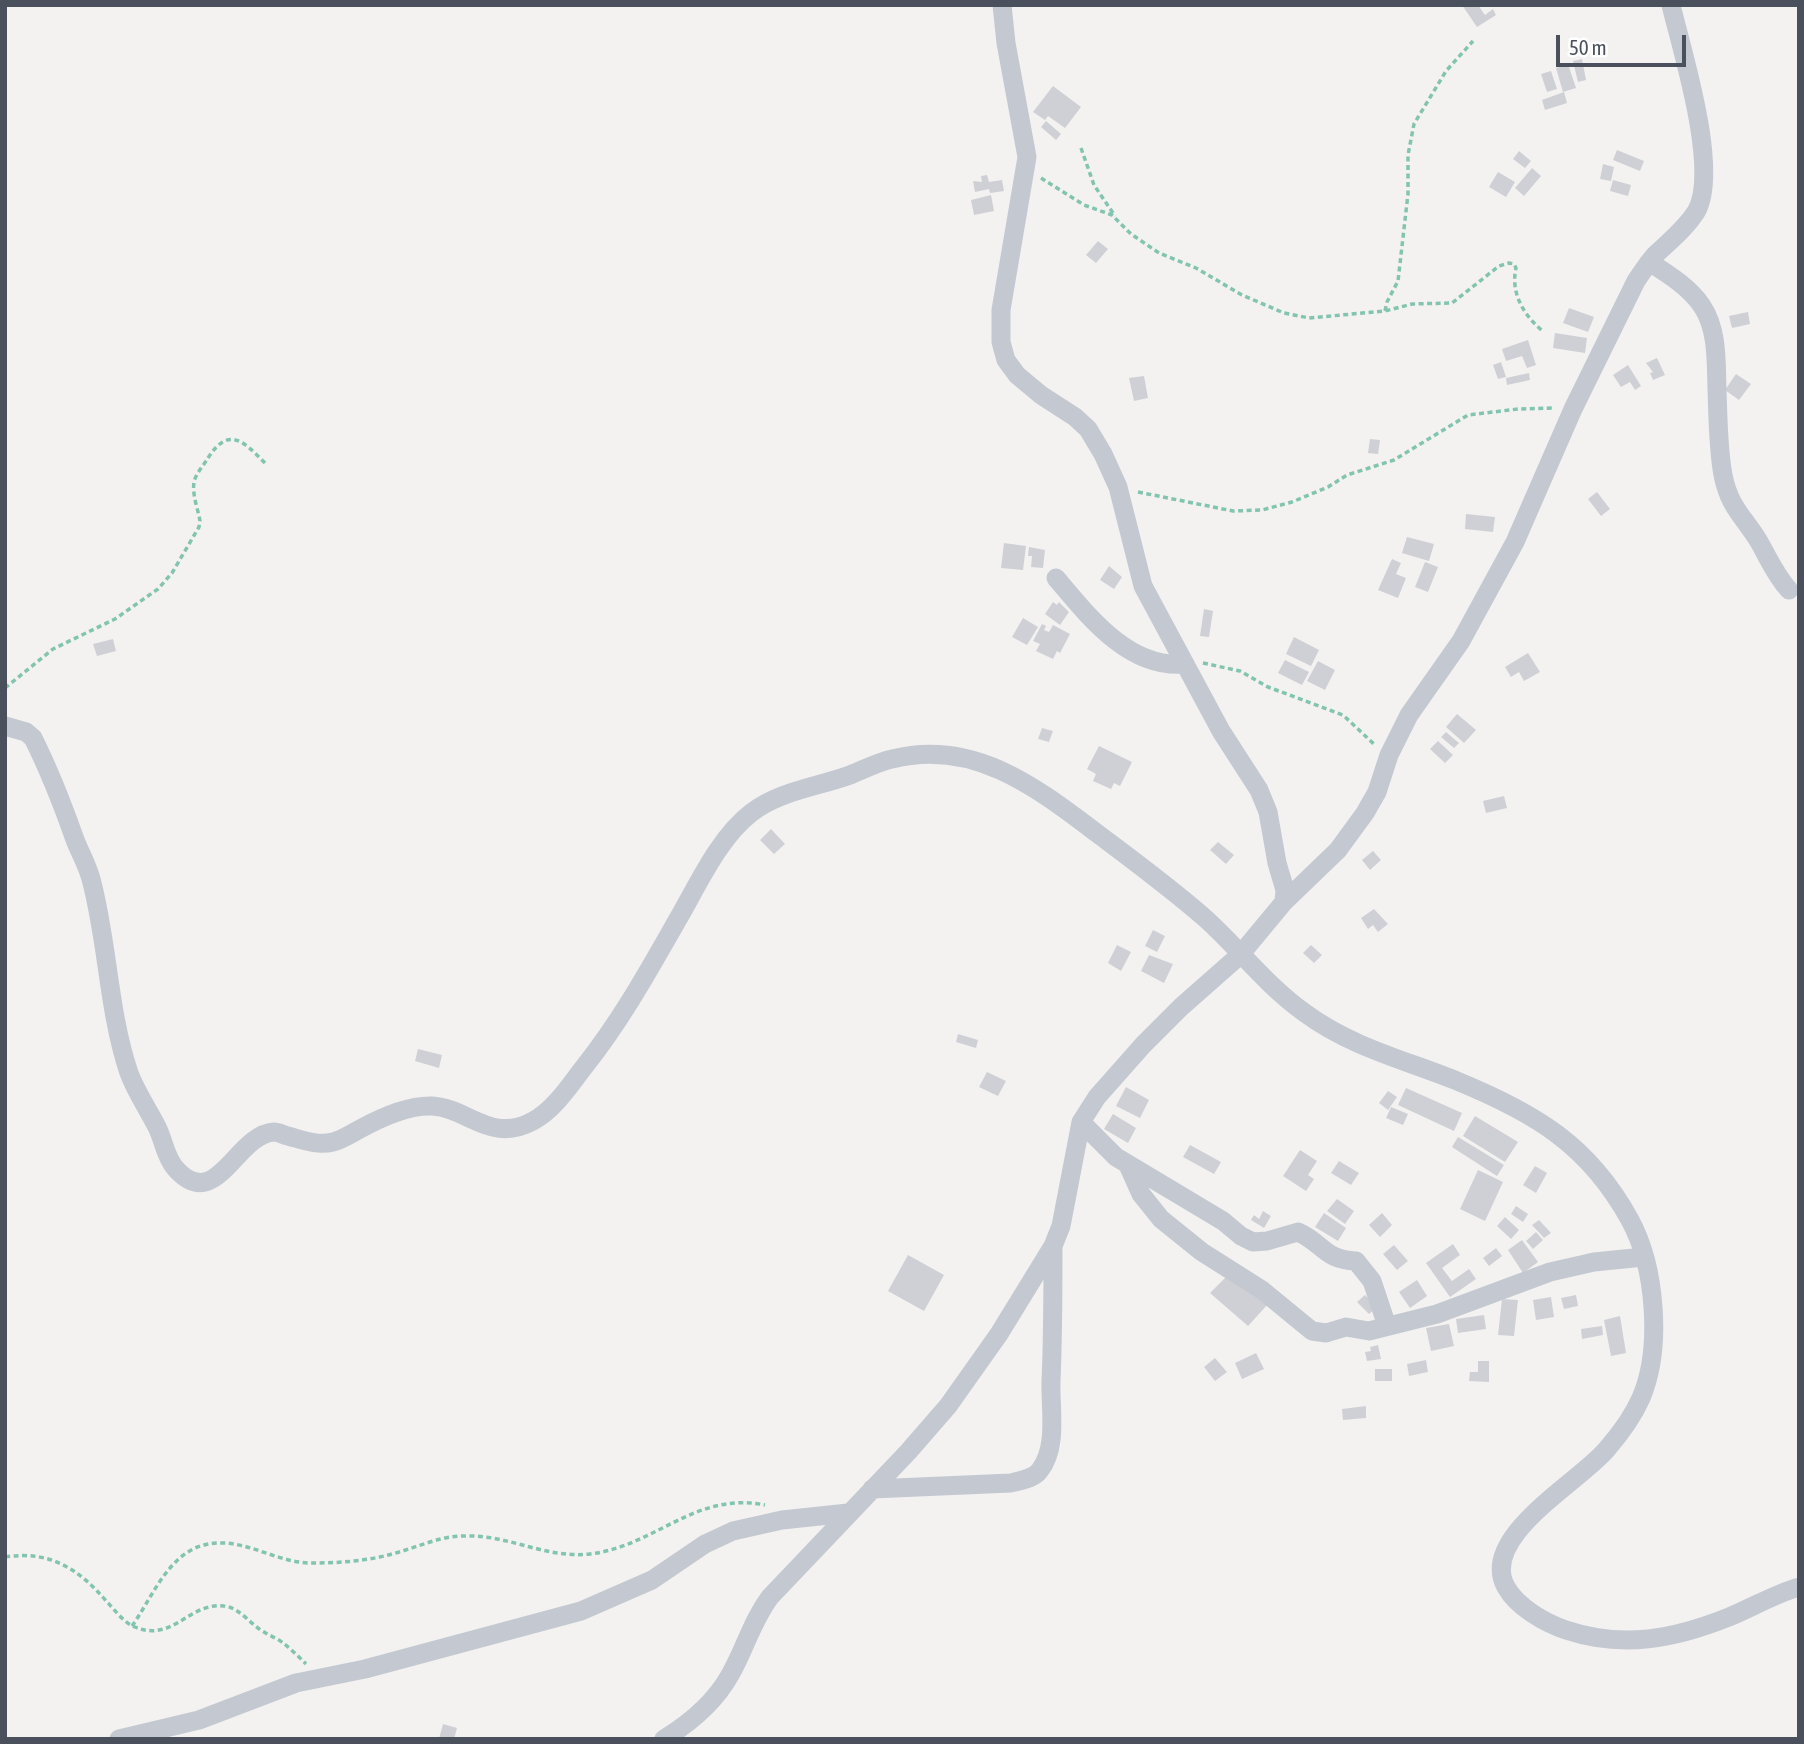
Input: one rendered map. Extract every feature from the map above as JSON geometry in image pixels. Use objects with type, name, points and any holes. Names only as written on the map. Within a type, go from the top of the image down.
[{"type":"street","points":[[1003,5],[1006,43],[1027,157],[1001,310],[1001,342],[1006,360],[1017,375],[1074,417],[1096,441],[1118,487],[1143,586],[1233,751],[1259,790],[1268,812],[1285,890],[1284,902]]},
{"type":"street","points":[[664,1739],[698,1714],[718,1694],[731,1674],[757,1614],[770,1597],[948,1406],[999,1334],[1053,1246],[1066,1210],[1081,1122],[1097,1097],[1143,1045],[1240,955],[1284,902],[1338,850],[1365,813],[1377,792],[1389,755],[1409,715],[1461,641],[1532,507],[1573,409],[1630,293],[1649,262],[1687,226],[1698,209],[1704,167],[1698,121],[1671,5]]},
{"type":"street","points":[[1649,262],[1688,290],[1703,307],[1710,322],[1718,369],[1723,474],[1729,496],[1776,575],[1789,590]]},
{"type":"street","points":[[1056,578],[1102,629],[1132,651],[1155,663],[1185,664]]},
{"type":"street","points":[[5,726],[26,732],[33,738],[60,796],[76,844],[90,874],[127,1066],[134,1085],[161,1136],[168,1158],[182,1176],[194,1182],[205,1183],[218,1176],[244,1150],[264,1135],[274,1132],[315,1144],[332,1143],[378,1121],[426,1105],[444,1108],[477,1123],[497,1128],[521,1127],[540,1118],[559,1099],[611,1033],[632,1001],[707,867],[734,830],[752,812],[779,797],[830,782],[893,758],[924,754],[951,755],[998,767],[1095,832],[1204,917],[1275,989],[1310,1017],[1363,1047],[1458,1081],[1521,1110],[1566,1138],[1598,1170],[1629,1217],[1644,1257],[1652,1294],[1654,1337],[1648,1374],[1640,1399],[1604,1455],[1537,1510],[1509,1544],[1502,1562],[1501,1576],[1507,1591],[1529,1611],[1550,1624],[1594,1637],[1632,1642],[1723,1619],[1799,1587]]},
{"type":"street","points":[[1081,1122],[1106,1149],[1128,1165],[1212,1214],[1241,1236],[1253,1241],[1267,1241],[1298,1232],[1308,1236],[1333,1258],[1356,1261],[1372,1282],[1387,1326]]},
{"type":"street","points":[[1128,1165],[1141,1194],[1161,1219],[1312,1331],[1326,1333],[1346,1327],[1369,1331],[1437,1314],[1550,1272],[1594,1262],[1644,1257]]},
{"type":"street","points":[[872,1489],[1011,1483],[1039,1472],[1046,1459],[1051,1433],[1053,1246]]},
{"type":"street","points":[[119,1739],[199,1720],[283,1687],[365,1669],[580,1611],[652,1580],[705,1544],[733,1531],[800,1517],[848,1513]]},
{"type":"path","points":[[1385,311],[1398,281],[1408,194],[1408,155],[1414,124],[1446,71],[1473,41]]},
{"type":"path","points":[[1081,148],[1094,185],[1116,218],[1131,234],[1159,253],[1196,268],[1242,295],[1284,313],[1309,318],[1385,311],[1412,303],[1452,303],[1499,266],[1509,263],[1516,268],[1514,276],[1522,308],[1529,320],[1544,332]]},
{"type":"path","points":[[1025,173],[1051,183],[1084,205],[1116,218]]},
{"type":"path","points":[[1118,487],[1221,509],[1262,510],[1292,502],[1328,487],[1347,475],[1394,460],[1468,415],[1518,409],[1573,409]]},
{"type":"path","points":[[5,688],[52,649],[115,619],[166,580],[199,527],[194,482],[221,442],[226,439],[238,440],[265,463]]},
{"type":"path","points":[[1185,664],[1199,662],[1240,671],[1268,687],[1343,715],[1368,740],[1389,755]]},
{"type":"path","points":[[5,681],[11,684]]},
{"type":"path","points":[[132,1626],[169,1569],[180,1557],[191,1549],[212,1543],[244,1546],[296,1562],[314,1563],[377,1558],[464,1535],[493,1538],[555,1553],[580,1555],[625,1546],[703,1508],[724,1503],[754,1503],[800,1517]]},
{"type":"path","points":[[5,1557],[35,1556],[59,1562],[95,1588],[132,1626],[150,1632],[162,1631],[212,1606],[235,1609],[265,1633],[283,1643],[321,1678]]},
{"type":"building","points":[[1462,5],[1478,5],[1485,15],[1493,9],[1496,15],[1477,27]]},
{"type":"building","points":[[1582,59],[1586,80],[1578,82],[1573,61]]},
{"type":"building","points":[[1568,64],[1576,88],[1563,92],[1556,68]]},
{"type":"building","points":[[1551,71],[1557,89],[1547,92],[1541,74]]},
{"type":"building","points":[[1053,86],[1081,107],[1065,128],[1048,116],[1045,120],[1033,112]]},
{"type":"building","points":[[1564,92],[1567,103],[1545,110],[1542,100]]},
{"type":"building","points":[[1046,121],[1061,134],[1056,140],[1041,127]]},
{"type":"building","points":[[1617,150],[1644,161],[1640,171],[1613,160]]},
{"type":"building","points":[[1519,151],[1531,161],[1525,168],[1513,159]]},
{"type":"building","points":[[1603,164],[1614,167],[1611,181],[1600,179]]},
{"type":"building","points":[[1532,168],[1541,176],[1524,196],[1515,188]]},
{"type":"building","points":[[1498,172],[1515,182],[1506,197],[1489,187]]},
{"type":"building","points":[[987,175],[989,182],[1002,180],[1004,191],[990,193],[989,189],[975,192],[973,181],[982,182],[981,176]]},
{"type":"building","points":[[1613,180],[1631,185],[1628,196],[1610,191]]},
{"type":"building","points":[[991,195],[994,211],[974,215],[971,200]]},
{"type":"building","points":[[1098,241],[1108,249],[1096,263],[1086,255]]},
{"type":"building","points":[[1569,308],[1594,317],[1588,332],[1563,323]]},
{"type":"building","points":[[1748,312],[1750,324],[1732,328],[1729,316]]},
{"type":"building","points":[[1555,333],[1587,338],[1585,353],[1553,348]]},
{"type":"building","points":[[1528,340],[1536,365],[1527,368],[1522,356],[1506,361],[1502,349]]},
{"type":"building","points":[[1657,358],[1665,375],[1653,380],[1650,373],[1653,372],[1646,363]]},
{"type":"building","points":[[1501,362],[1506,377],[1498,379],[1493,365]]},
{"type":"building","points":[[1628,365],[1641,386],[1635,390],[1630,382],[1621,387],[1613,375]]},
{"type":"building","points":[[1529,373],[1530,380],[1507,385],[1506,378]]},
{"type":"building","points":[[1736,374],[1751,384],[1739,400],[1725,390]]},
{"type":"building","points":[[1144,376],[1148,398],[1134,401],[1129,378]]},
{"type":"building","points":[[1370,439],[1380,440],[1378,454],[1368,453]]},
{"type":"building","points":[[1597,492],[1610,509],[1601,516],[1588,499]]},
{"type":"building","points":[[1466,514],[1495,517],[1493,532],[1465,529]]},
{"type":"building","points":[[1407,537],[1434,544],[1429,561],[1402,553]]},
{"type":"building","points":[[1004,543],[1026,546],[1023,570],[1001,568]]},
{"type":"building","points":[[1029,547],[1045,550],[1043,568],[1031,567]]},
{"type":"building","points":[[1392,559],[1401,563],[1396,574],[1406,578],[1398,598],[1378,590]]},
{"type":"building","points":[[1425,562],[1438,567],[1428,592],[1415,587]]},
{"type":"building","points":[[1109,566],[1122,577],[1114,589],[1100,580]]},
{"type":"building","points":[[1053,602],[1057,605],[1059,602],[1069,612],[1060,625],[1045,614]]},
{"type":"building","points":[[1204,609],[1213,611],[1209,637],[1200,636]]},
{"type":"building","points":[[1023,618],[1038,627],[1027,645],[1012,637]]},
{"type":"building","points":[[1042,624],[1046,626],[1044,630],[1049,632],[1053,625],[1070,634],[1060,653],[1057,651],[1053,659],[1036,651],[1040,644],[1033,641]]},
{"type":"building","points":[[1294,637],[1319,650],[1311,666],[1286,654]]},
{"type":"building","points":[[113,639],[116,651],[97,656],[93,644]]},
{"type":"building","points":[[1528,653],[1540,672],[1524,681],[1519,672],[1511,677],[1505,667]]},
{"type":"building","points":[[1285,660],[1309,672],[1302,685],[1278,673]]},
{"type":"building","points":[[1318,661],[1335,670],[1325,690],[1307,681]]},
{"type":"building","points":[[1457,714],[1476,730],[1464,743],[1446,727]]},
{"type":"building","points":[[1042,728],[1053,731],[1049,742],[1038,739]]},
{"type":"building","points":[[1446,732],[1459,743],[1454,748],[1441,737]]},
{"type":"building","points":[[1438,741],[1453,755],[1445,763],[1430,749]]},
{"type":"building","points":[[1099,746],[1132,762],[1120,786],[1114,783],[1111,789],[1093,781],[1096,774],[1087,769]]},
{"type":"building","points":[[1504,796],[1507,808],[1486,813],[1483,801]]},
{"type":"building","points":[[771,829],[785,844],[774,854],[760,840]]},
{"type":"building","points":[[1218,842],[1234,855],[1226,864],[1210,850]]},
{"type":"building","points":[[1373,851],[1381,860],[1370,870],[1362,860]]},
{"type":"building","points":[[1374,909],[1388,924],[1378,932],[1373,925],[1368,929],[1361,918]]},
{"type":"building","points":[[1153,930],[1165,936],[1157,952],[1145,946]]},
{"type":"building","points":[[1117,945],[1131,952],[1121,971],[1108,963]]},
{"type":"building","points":[[1311,945],[1322,955],[1314,963],[1303,953]]},
{"type":"building","points":[[1149,955],[1173,964],[1164,983],[1141,971]]},
{"type":"building","points":[[958,1034],[978,1040],[976,1048],[956,1042]]},
{"type":"building","points":[[418,1049],[442,1055],[439,1068],[415,1061]]},
{"type":"building","points":[[987,1072],[1006,1081],[998,1096],[979,1087]]},
{"type":"building","points":[[1126,1087],[1149,1100],[1140,1118],[1116,1106]]},
{"type":"building","points":[[1406,1088],[1462,1113],[1454,1131],[1398,1105]]},
{"type":"building","points":[[1388,1091],[1397,1097],[1388,1110],[1379,1103]]},
{"type":"building","points":[[1391,1107],[1408,1114],[1403,1125],[1386,1118]]},
{"type":"building","points":[[1113,1114],[1136,1128],[1128,1143],[1104,1129]]},
{"type":"building","points":[[1475,1116],[1518,1142],[1505,1162],[1463,1136]]},
{"type":"building","points":[[1458,1137],[1504,1165],[1497,1176],[1452,1147]]},
{"type":"building","points":[[1190,1145],[1221,1162],[1214,1174],[1183,1157]]},
{"type":"building","points":[[1300,1150],[1317,1161],[1308,1175],[1314,1179],[1306,1191],[1283,1176]]},
{"type":"building","points":[[1339,1161],[1359,1173],[1351,1185],[1331,1173]]},
{"type":"building","points":[[1535,1166],[1547,1173],[1536,1193],[1523,1185]]},
{"type":"building","points":[[1478,1170],[1503,1182],[1485,1221],[1460,1209]]},
{"type":"building","points":[[1337,1199],[1354,1211],[1345,1224],[1327,1211]]},
{"type":"building","points":[[1516,1206],[1528,1214],[1523,1222],[1511,1214]]},
{"type":"building","points":[[1263,1211],[1271,1216],[1264,1228],[1251,1220],[1254,1215],[1259,1219]]},
{"type":"building","points":[[1324,1213],[1346,1228],[1338,1241],[1315,1227]]},
{"type":"building","points":[[1382,1213],[1392,1225],[1380,1237],[1369,1225]]},
{"type":"building","points":[[1505,1217],[1519,1230],[1511,1239],[1497,1226]]},
{"type":"building","points":[[1539,1220],[1551,1233],[1544,1238],[1532,1225]]},
{"type":"building","points":[[1536,1232],[1543,1240],[1533,1249],[1526,1241]]},
{"type":"building","points":[[1522,1240],[1538,1262],[1523,1273],[1508,1250]]},
{"type":"building","points":[[1453,1244],[1460,1255],[1442,1268],[1452,1281],[1469,1269],[1476,1279],[1450,1297],[1426,1263]]},
{"type":"building","points":[[1394,1245],[1408,1261],[1397,1270],[1383,1254]]},
{"type":"building","points":[[1496,1248],[1502,1256],[1489,1266],[1483,1258]]},
{"type":"building","points":[[908,1255],[944,1275],[924,1311],[888,1291]]},
{"type":"building","points":[[1229,1274],[1268,1304],[1248,1326],[1210,1293]]},
{"type":"building","points":[[1417,1280],[1427,1296],[1410,1308],[1399,1292]]},
{"type":"building","points":[[1365,1295],[1377,1307],[1369,1314],[1357,1302]]},
{"type":"building","points":[[1576,1295],[1578,1306],[1564,1309],[1561,1298]]},
{"type":"building","points":[[1551,1297],[1554,1317],[1536,1320],[1533,1300]]},
{"type":"building","points":[[1502,1299],[1518,1300],[1514,1336],[1498,1335]]},
{"type":"building","points":[[1484,1315],[1486,1329],[1458,1333],[1456,1319]]},
{"type":"building","points":[[1620,1316],[1626,1353],[1611,1356],[1604,1320]]},
{"type":"building","points":[[1449,1324],[1454,1346],[1431,1351],[1426,1328]]},
{"type":"building","points":[[1602,1326],[1603,1335],[1582,1339],[1581,1329]]},
{"type":"building","points":[[1378,1345],[1381,1359],[1367,1361],[1365,1352]]},
{"type":"building","points":[[1256,1353],[1264,1369],[1242,1379],[1235,1363]]},
{"type":"building","points":[[1215,1358],[1227,1372],[1215,1381],[1204,1367]]},
{"type":"building","points":[[1426,1360],[1428,1372],[1409,1376],[1407,1364]]},
{"type":"building","points":[[1478,1361],[1489,1361],[1489,1382],[1469,1381],[1470,1372],[1478,1372]]},
{"type":"building","points":[[1375,1369],[1392,1369],[1392,1381],[1375,1381]]},
{"type":"building","points":[[1366,1406],[1366,1418],[1343,1420],[1342,1409]]},
{"type":"building","points":[[443,1724],[457,1728],[454,1739],[439,1739]]}]
